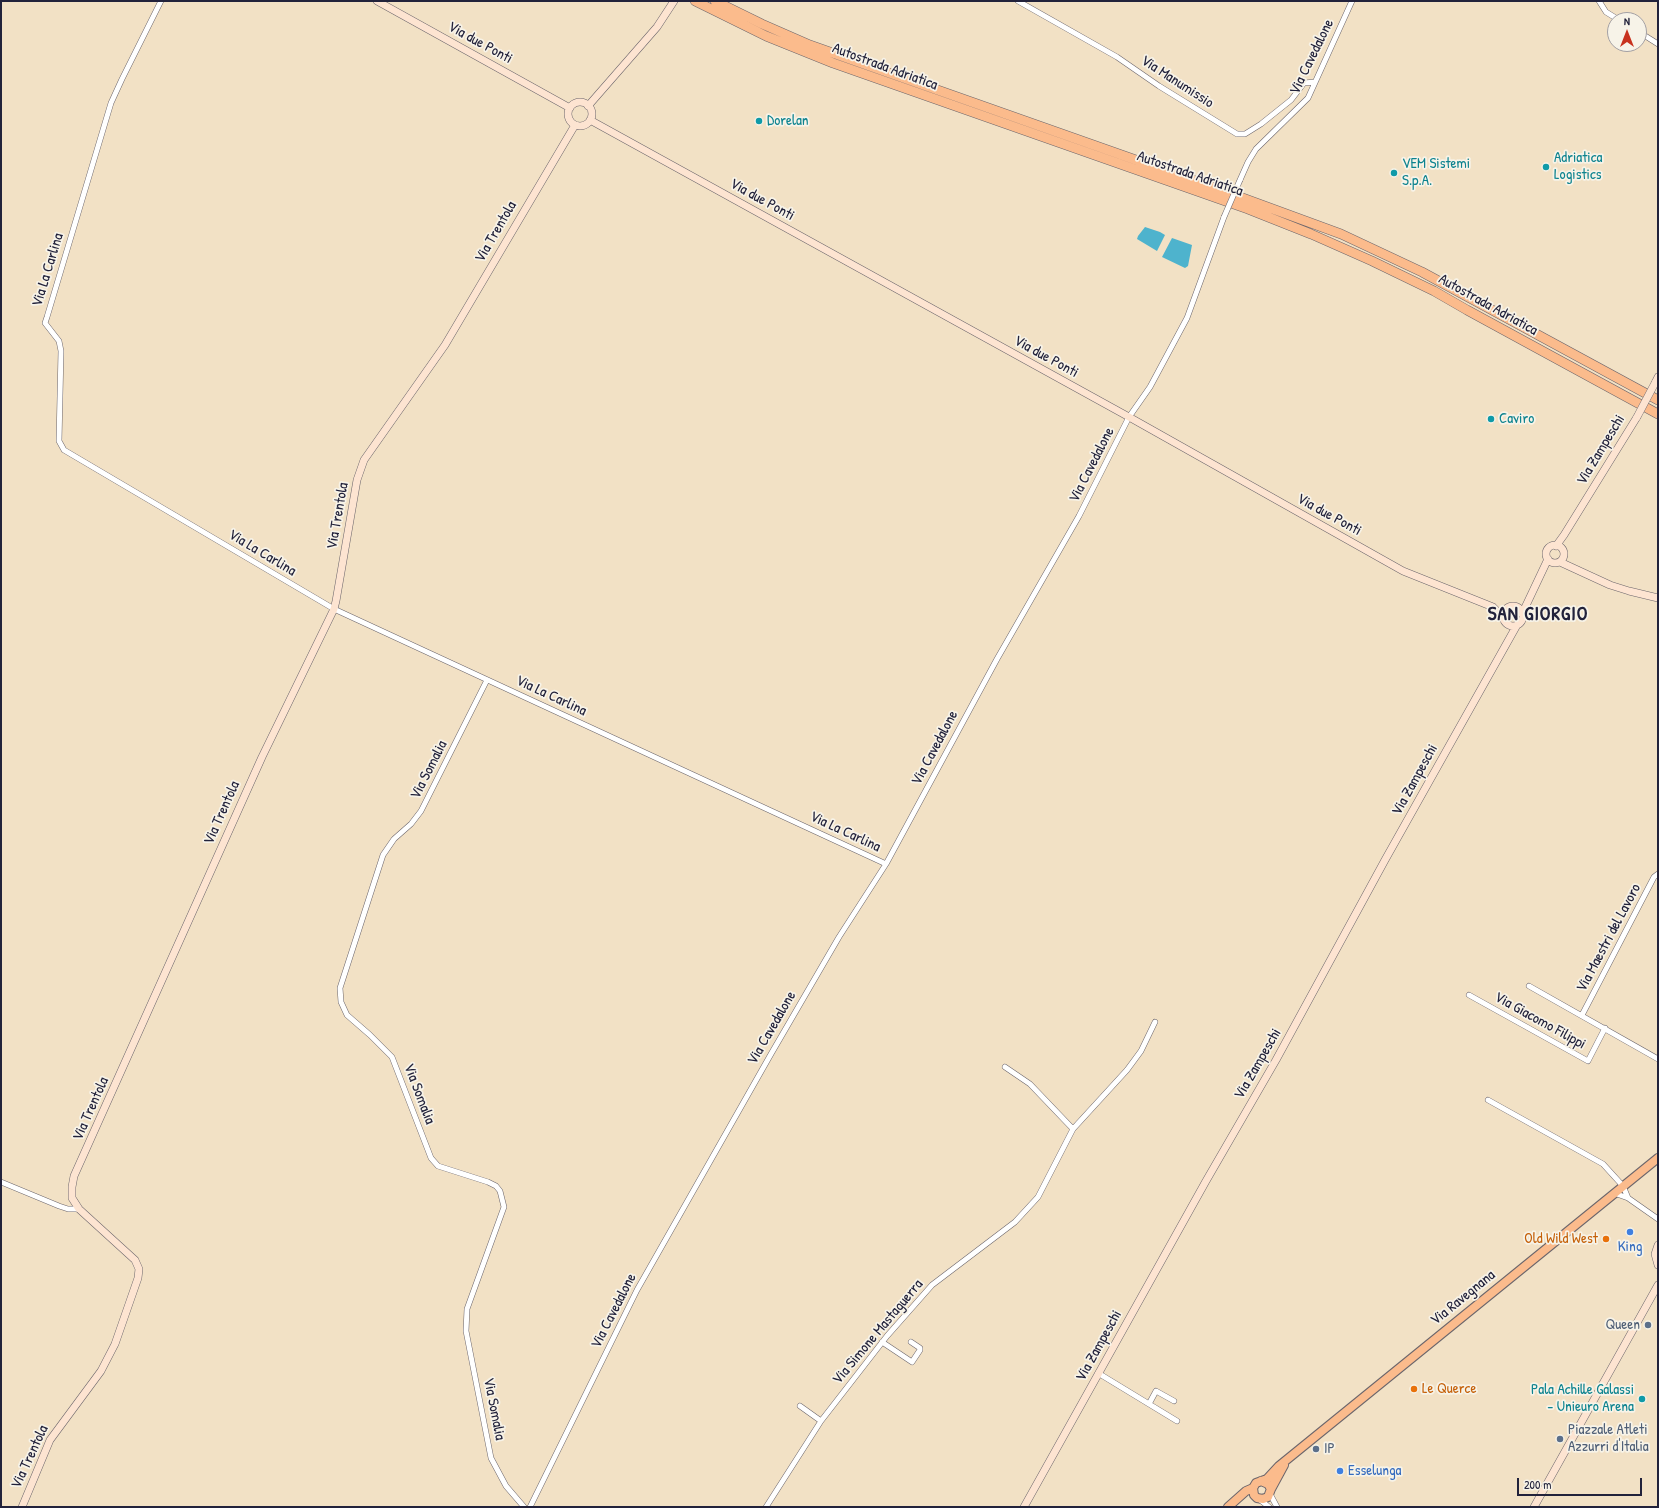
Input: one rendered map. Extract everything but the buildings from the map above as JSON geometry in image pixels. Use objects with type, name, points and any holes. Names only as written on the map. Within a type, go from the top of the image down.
[{"type":"highway","name":"Autostrada Adriatica","points":[[695,1],[766,36],[833,63],[1248,209],[1311,234],[1434,291],[1658,414]]},
{"type":"highway","name":"Autostrada Adriatica","points":[[715,1],[762,24],[817,48],[1221,190],[1341,234],[1422,272],[1658,400]]},
{"type":"main road","name":"Via Ravegnana","points":[[1261,1481],[1267,1479],[1279,1466],[1658,1158]]},
{"type":"main road","name":"Via Ravegnana","points":[[1270,1492],[1286,1461]]},
{"type":"main road","points":[[1228,1507],[1239,1497],[1256,1494],[1266,1498],[1270,1492],[1268,1484],[1261,1481],[1256,1483],[1256,1494]]},
{"type":"street","name":"Via La Carlina","points":[[161,1],[111,103],[45,323],[59,341],[61,351],[59,441],[64,450],[334,609],[886,864]]},
{"type":"street","name":"Via due Ponti","points":[[377,1],[570,108]]},
{"type":"street","points":[[588,106],[657,28],[674,1]]},
{"type":"street","name":"Via Manumissio","points":[[1018,1],[1117,58],[1237,134],[1245,134],[1261,124],[1291,100],[1304,83],[1315,82]]},
{"type":"street","name":"Via Cavedalone","points":[[530,1507],[637,1290],[839,937],[886,864],[996,659],[1079,516],[1129,418],[1150,387],[1187,318],[1224,217],[1248,162],[1256,149],[1308,98],[1352,1]]},
{"type":"street","points":[[1599,1],[1607,13]]},
{"type":"street","points":[[1647,37],[1658,44]]},
{"type":"street","points":[[579,103],[588,106],[592,113],[590,120],[582,126],[575,125],[568,116],[570,108],[579,103]]},
{"type":"street","name":"Via due Ponti","points":[[590,120],[1403,571],[1493,607],[1508,607]]},
{"type":"street","name":"Via Trentola","points":[[22,1507],[50,1440],[101,1371],[115,1344],[138,1278],[139,1269],[135,1260],[79,1209],[72,1198],[74,1176],[262,757],[334,609],[357,480],[364,460],[445,345],[575,125]]},
{"type":"street","name":"Via Zampeschi","points":[[1556,546],[1637,417],[1656,380]]},
{"type":"street","name":"Via Zampeschi","points":[[1563,552],[1564,535]]},
{"type":"street","points":[[1573,568],[1560,547],[1550,547],[1547,552],[1554,561],[1629,592],[1658,598]]},
{"type":"street","points":[[1526,604],[1518,607],[1508,607],[1504,611],[1503,617],[1505,622],[1513,627],[1521,620],[1526,604],[1543,571],[1554,561],[1563,558],[1563,552]]},
{"type":"street","name":"Via due Ponti","points":[[1493,607],[1503,617]]},
{"type":"street","points":[[1518,607],[1522,614]]},
{"type":"street","name":"Via Zampeschi","points":[[1024,1507],[1206,1181],[1276,1060],[1513,627]]},
{"type":"street","name":"Via Somalia","points":[[487,680],[422,812],[394,839],[383,855],[340,988],[341,1002],[347,1015],[392,1057],[430,1158],[438,1166],[488,1182],[496,1186],[500,1191],[504,1208],[467,1309],[466,1331],[491,1458],[506,1486],[524,1507]]},
{"type":"street","name":"Via Maestri del Lavoro","points":[[1582,1015],[1654,877],[1658,874]]},
{"type":"street","points":[[1529,986],[1658,1059]]},
{"type":"street","name":"Via Giacomo Filippi","points":[[1469,995],[1588,1061],[1605,1028]]},
{"type":"street","name":"Via Simone Mastaguerra","points":[[766,1507],[821,1421],[882,1342],[932,1285],[1016,1222],[1038,1198],[1073,1129],[1127,1070],[1141,1051],[1155,1022]]},
{"type":"street","points":[[1005,1067],[1030,1084],[1073,1129]]},
{"type":"street","points":[[1488,1100],[1603,1164],[1623,1186],[1628,1198]]},
{"type":"street","points":[[1,1182],[59,1206],[68,1209],[79,1209]]},
{"type":"street","points":[[1614,1193],[1628,1198],[1658,1219]]},
{"type":"street","points":[[1658,1245],[1655,1254],[1658,1266]]},
{"type":"street","points":[[1534,1507],[1657,1286],[1658,1278]]},
{"type":"street","points":[[882,1342],[912,1362],[920,1348],[911,1342]]},
{"type":"street","points":[[1098,1373],[1177,1421]]},
{"type":"street","points":[[1148,1404],[1156,1391],[1174,1401]]},
{"type":"street","points":[[800,1406],[821,1421]]},
{"type":"street","points":[[1270,1492],[1277,1507]]},
{"type":"street","points":[[1256,1494],[1269,1507]]},
{"type":"water","points":[[1145,227],[1165,235],[1157,251],[1137,239]]},
{"type":"water","points":[[1172,238],[1192,245],[1188,266],[1185,268],[1162,257]]},
{"type":"place","name":"Dorelan","points":[[759,121]]},
{"type":"place","name":"Adriatica Logistics","points":[[1546,167]]},
{"type":"place","name":"VEM Sistemi S.p.A.","points":[[1394,173]]},
{"type":"place","name":"Caviro","points":[[1491,419]]},
{"type":"place","name":"King","points":[[1630,1232]]},
{"type":"place","name":"Old Wild West","points":[[1606,1239]]},
{"type":"place","name":"Queen","points":[[1648,1325]]},
{"type":"place","name":"Le Querce","points":[[1414,1389]]},
{"type":"place","name":"Pala Achille Galassi - Unieuro Arena","points":[[1642,1399]]},
{"type":"place","name":"Piazzale Atleti Azzurri d'Italia","points":[[1560,1439]]},
{"type":"place","name":"IP","points":[[1316,1449]]},
{"type":"place","name":"Esselunga","points":[[1340,1471]]},
{"type":"district","name":"SAN GIORGIO","points":[[1538,615]]}]
